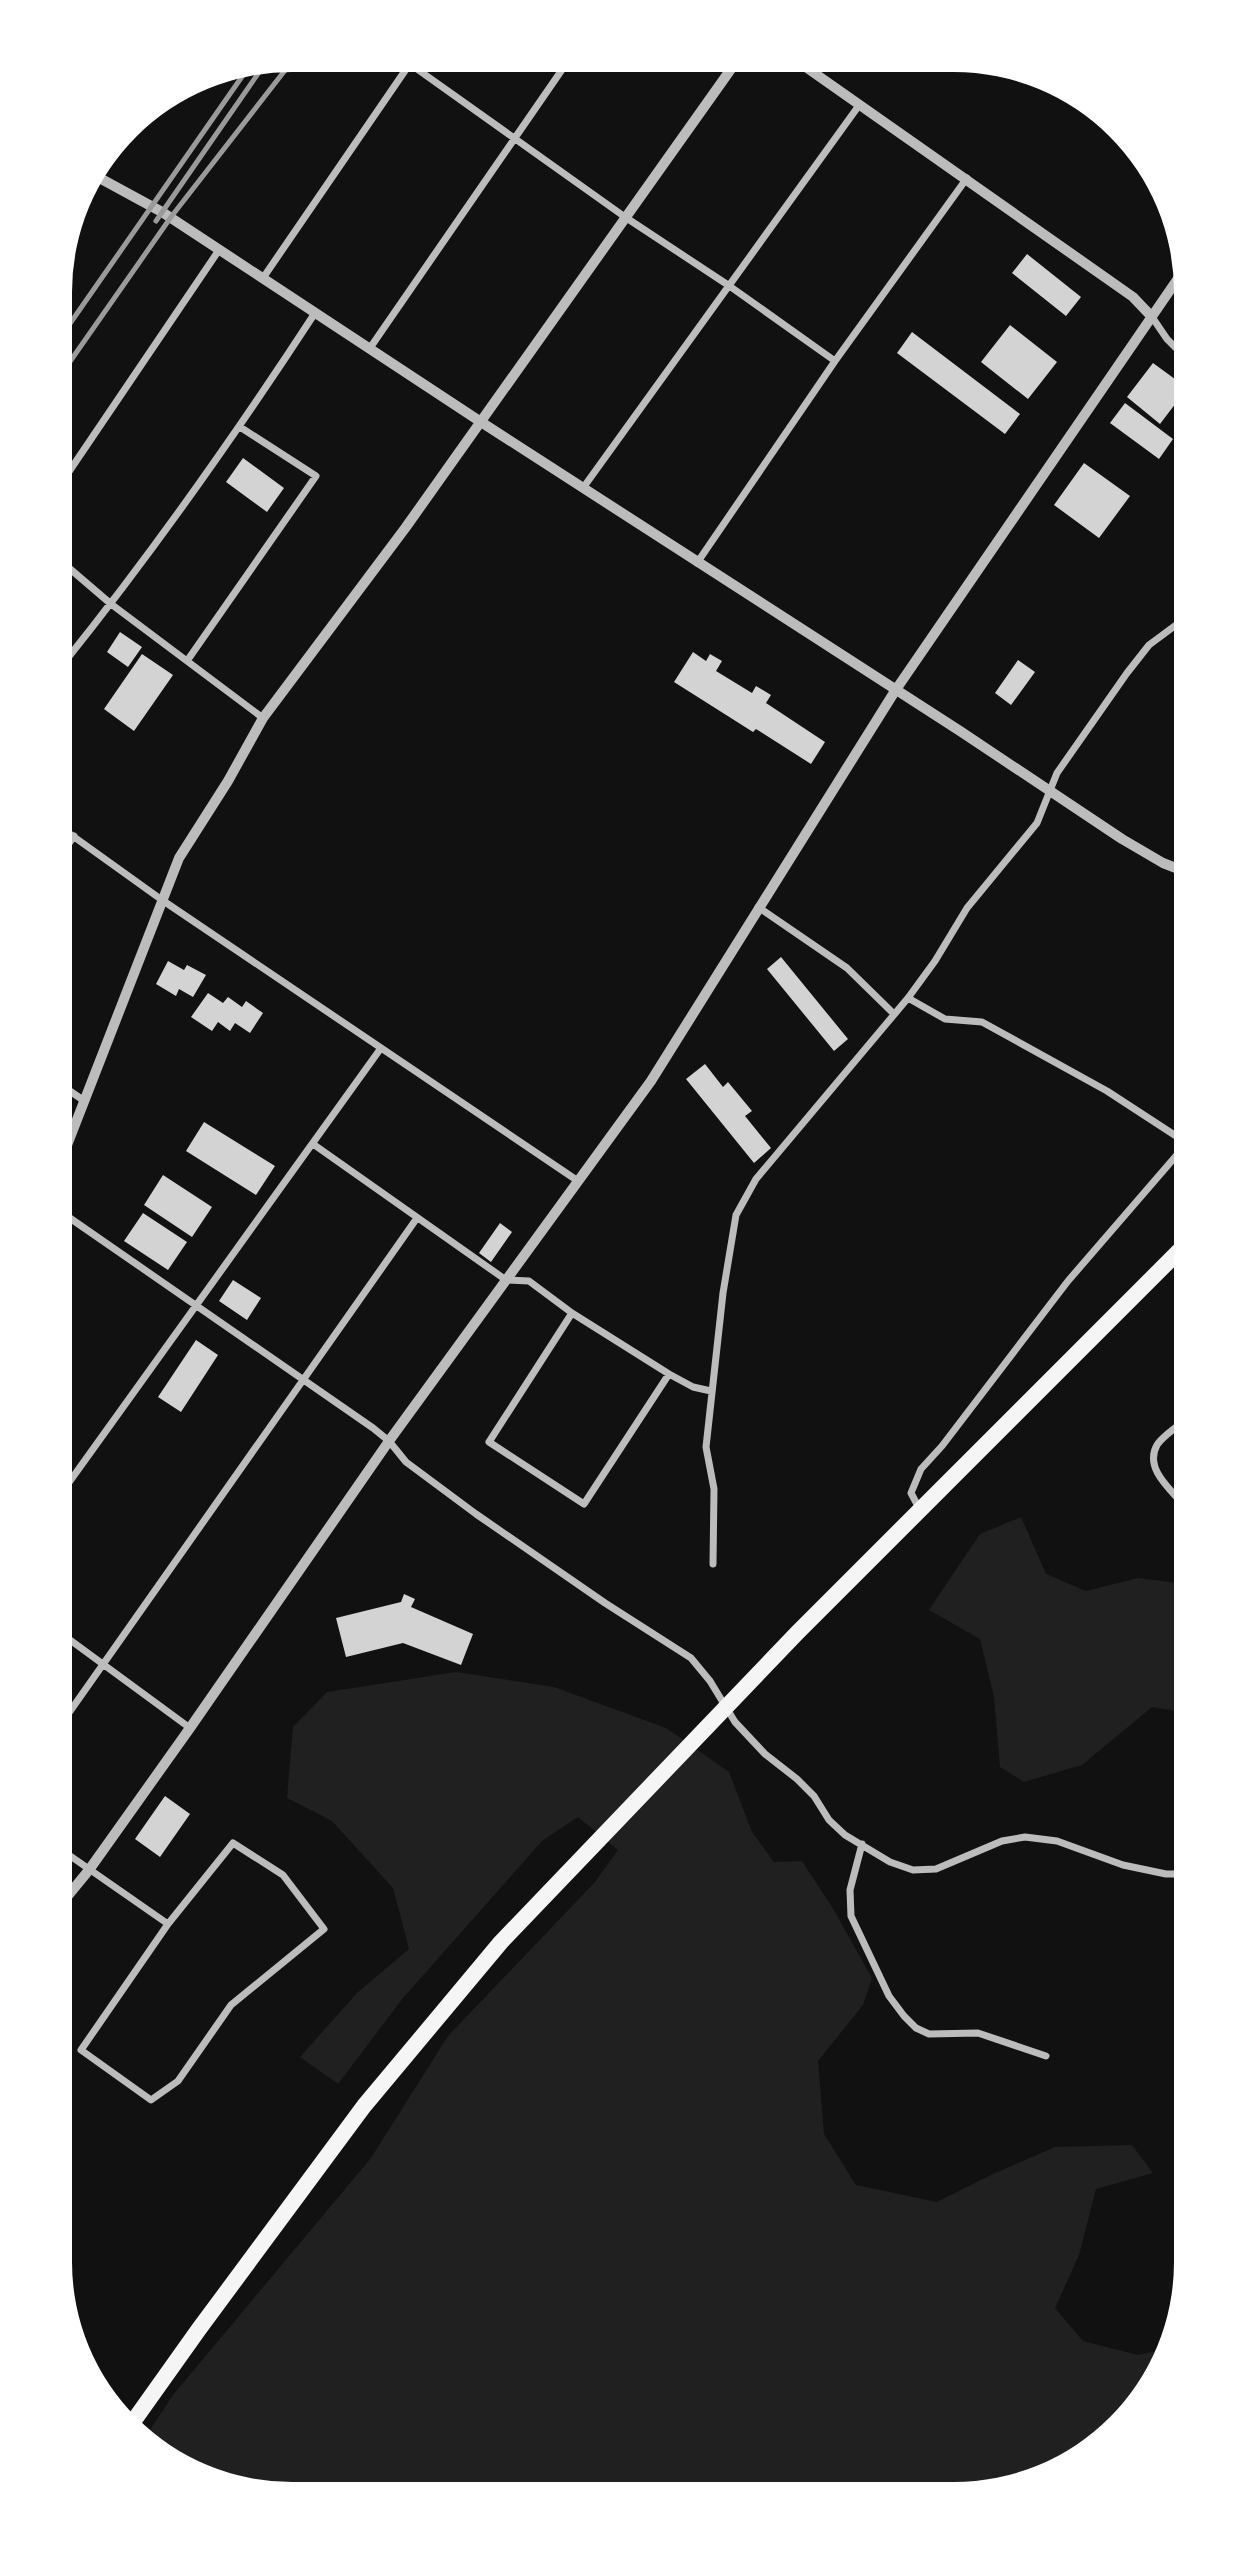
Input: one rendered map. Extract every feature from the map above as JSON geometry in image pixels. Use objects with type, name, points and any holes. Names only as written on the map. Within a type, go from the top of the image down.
[{"type":"highway","points":[[136,2418],[198,2329],[364,2106],[501,1942],[595,1841],[919,1508],[1174,1256]]},
{"type":"street","points":[[263,278],[404,72]]},
{"type":"street","points":[[425,72],[625,218],[728,285],[835,361]]},
{"type":"street","points":[[370,348],[561,72]]},
{"type":"street","points":[[72,1131],[179,858],[228,781],[263,718],[406,527],[729,72]]},
{"type":"street","points":[[813,72],[1133,297],[1174,346]]},
{"type":"street","points":[[583,488],[860,104]]},
{"type":"street","points":[[697,563],[835,361],[967,178]]},
{"type":"street","points":[[102,180],[162,212],[1122,839],[1174,867]]},
{"type":"street","points":[[72,467],[219,250]]},
{"type":"street","points":[[72,1891],[190,1728],[389,1441],[651,1081],[895,691],[1174,285]]},
{"type":"street","points":[[72,653],[111,604],[240,427],[315,313]]},
{"type":"street","points":[[187,661],[316,476],[240,427]]},
{"type":"street","points":[[72,571],[111,604],[263,718]]},
{"type":"street","points":[[713,1564],[714,1489],[706,1447],[723,1293],[736,1215],[756,1179],[908,998],[935,961],[967,908],[1037,822],[1057,773],[1127,673],[1149,645],[1174,626]]},
{"type":"street","points":[[72,839],[74,836],[162,900],[578,1181]]},
{"type":"street","points":[[758,907],[847,968],[894,1014]]},
{"type":"street","points":[[908,998],[945,1019],[982,1021],[1107,1091],[1174,1135]]},
{"type":"street","points":[[72,1478],[381,1048]]},
{"type":"street","points":[[72,1092],[83,1100]]},
{"type":"street","points":[[313,1144],[506,1280],[529,1281],[572,1313],[669,1374],[692,1387],[711,1391]]},
{"type":"street","points":[[919,1508],[911,1493],[921,1469],[942,1446],[1068,1281],[1174,1158]]},
{"type":"street","points":[[72,1708],[417,1218]]},
{"type":"street","points":[[72,1219],[373,1428],[389,1441],[405,1462],[476,1514],[691,1658],[710,1681],[736,1722],[765,1754],[814,1796],[829,1820],[845,1835],[890,1862],[913,1870],[936,1869],[1002,1842],[1025,1837],[1057,1842],[1123,1865],[1174,1874]]},
{"type":"street","points":[[572,1313],[489,1442],[584,1504],[669,1374]]},
{"type":"street","points":[[1174,1430],[1157,1445],[1153,1461],[1160,1478],[1174,1494]]},
{"type":"street","points":[[72,1642],[190,1728]]},
{"type":"street","points":[[233,1843],[283,1875],[324,1929],[231,2005],[178,2081],[151,2100],[81,2050],[169,1924],[233,1843]]},
{"type":"street","points":[[862,1844],[850,1890],[851,1916],[889,1996],[904,2016],[916,2028],[929,2034],[978,2033],[1046,2056]]},
{"type":"street","points":[[72,1857],[169,1924]]},
{"type":"shaded area","points":[[1021,1517],[1046,1574],[1086,1591],[1138,1578],[1174,1582],[1174,1710],[1152,1707],[1082,1765],[1024,1782],[1000,1767],[994,1697],[980,1639],[929,1610],[980,1534]]},
{"type":"shaded area","points":[[456,1672],[554,1687],[666,1728],[729,1772],[752,1832],[774,1862],[802,1861],[832,1907],[872,1978],[863,2005],[818,2061],[824,2134],[856,2185],[937,2202],[1055,2147],[1132,2145],[1153,2173],[1096,2189],[1079,2255],[1055,2308],[1083,2341],[1138,2355],[1155,2351],[1129,2396],[1110,2418],[1088,2437],[1051,2460],[1011,2475],[954,2482],[292,2482],[249,2478],[221,2471],[195,2460],[150,2430],[173,2395],[371,2158],[448,2036],[595,1882],[618,1850],[578,1817],[542,1841],[403,1998],[338,2084],[300,2057],[357,1993],[409,1949],[393,1888],[332,1821],[287,1798],[293,1727],[327,1692]]},
{"type":"building","points":[[1027,254],[1081,297],[1066,316],[1012,273]]},
{"type":"building","points":[[1010,325],[1057,362],[1028,399],[981,362]]},
{"type":"building","points":[[912,332],[1020,414],[1005,434],[897,353]]},
{"type":"building","points":[[1153,363],[1174,378],[1174,406],[1160,424],[1127,397]]},
{"type":"building","points":[[1125,403],[1173,439],[1159,459],[1110,423]]},
{"type":"building","points":[[243,458],[284,488],[267,512],[226,482]]},
{"type":"building","points":[[1084,463],[1130,496],[1099,538],[1054,505]]},
{"type":"building","points":[[120,632],[142,647],[128,667],[107,652]]},
{"type":"building","points":[[693,652],[706,661],[710,654],[722,661],[716,671],[752,693],[756,686],[771,695],[766,703],[825,742],[811,764],[756,729],[753,732],[674,682]]},
{"type":"building","points":[[142,654],[173,675],[134,731],[104,709]]},
{"type":"building","points":[[1018,660],[1035,672],[1011,705],[995,693]]},
{"type":"building","points":[[781,957],[848,1039],[834,1051],[767,969]]},
{"type":"building","points":[[168,961],[184,970],[187,965],[206,975],[193,997],[179,989],[176,996],[156,984]]},
{"type":"building","points":[[208,993],[223,1003],[228,997],[242,1007],[246,1001],[263,1013],[250,1033],[235,1023],[230,1031],[218,1022],[212,1031],[191,1017]]},
{"type":"building","points":[[705,1064],[723,1087],[728,1082],[752,1111],[745,1116],[771,1148],[754,1163],[686,1079]]},
{"type":"building","points":[[204,1122],[275,1166],[256,1195],[186,1151]]},
{"type":"building","points":[[163,1175],[212,1207],[192,1237],[144,1205]]},
{"type":"building","points":[[143,1213],[187,1242],[168,1270],[124,1241]]},
{"type":"building","points":[[500,1223],[512,1232],[491,1262],[479,1253]]},
{"type":"building","points":[[233,1280],[261,1298],[247,1320],[219,1301]]},
{"type":"building","points":[[196,1340],[218,1355],[181,1412],[158,1397]]},
{"type":"building","points":[[404,1594],[415,1599],[411,1607],[473,1634],[461,1665],[403,1643],[346,1657],[336,1618],[401,1602]]},
{"type":"building","points":[[165,1796],[190,1814],[160,1857],[135,1839]]},
{"type":"railway","points":[[72,359],[171,217],[283,73]]},
{"type":"railway","points":[[156,221],[257,75]]},
{"type":"railway","points":[[72,321],[241,78]]}]
